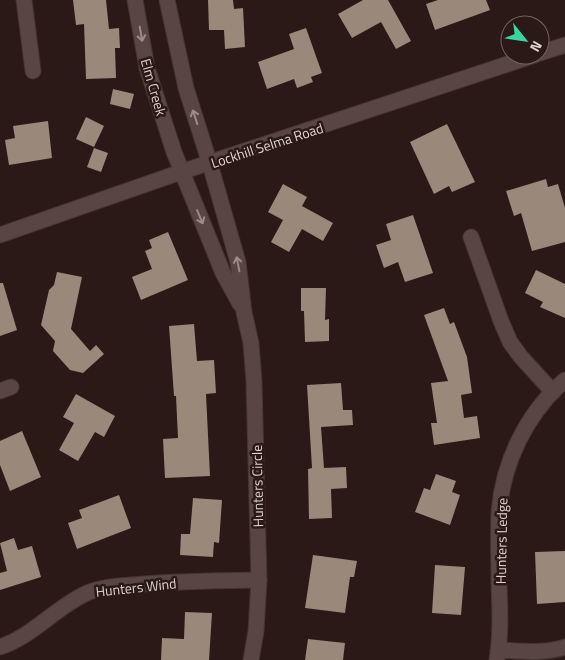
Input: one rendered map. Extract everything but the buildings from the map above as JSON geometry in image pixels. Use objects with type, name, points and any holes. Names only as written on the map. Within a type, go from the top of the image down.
[{"type":"street","points":[[24,0],[33,71]]},
{"type":"street","name":"Elm Creek","points":[[134,0],[146,68],[181,172]]},
{"type":"street","points":[[167,0],[186,88],[210,164]]},
{"type":"street","points":[[550,50],[565,45]]},
{"type":"street","name":"Lockhill Selma Road","points":[[0,235],[181,172],[505,65]]},
{"type":"street","name":"Hunters Circle","points":[[210,164],[238,262],[244,312],[251,343],[254,382],[259,580],[256,631],[251,660]]},
{"type":"street","name":"Hunters Circle","points":[[181,172],[223,273],[244,312]]},
{"type":"street","points":[[471,237],[510,342],[553,392]]},
{"type":"street","name":"Hunters Ledge","points":[[498,655],[500,625],[499,514],[508,466],[522,434],[537,411],[565,380]]},
{"type":"street","name":"Hunters Wind","points":[[0,647],[34,630],[62,608],[89,592],[116,586],[152,583],[259,580]]},
{"type":"street","points":[[498,655],[557,650],[565,647]]}]
